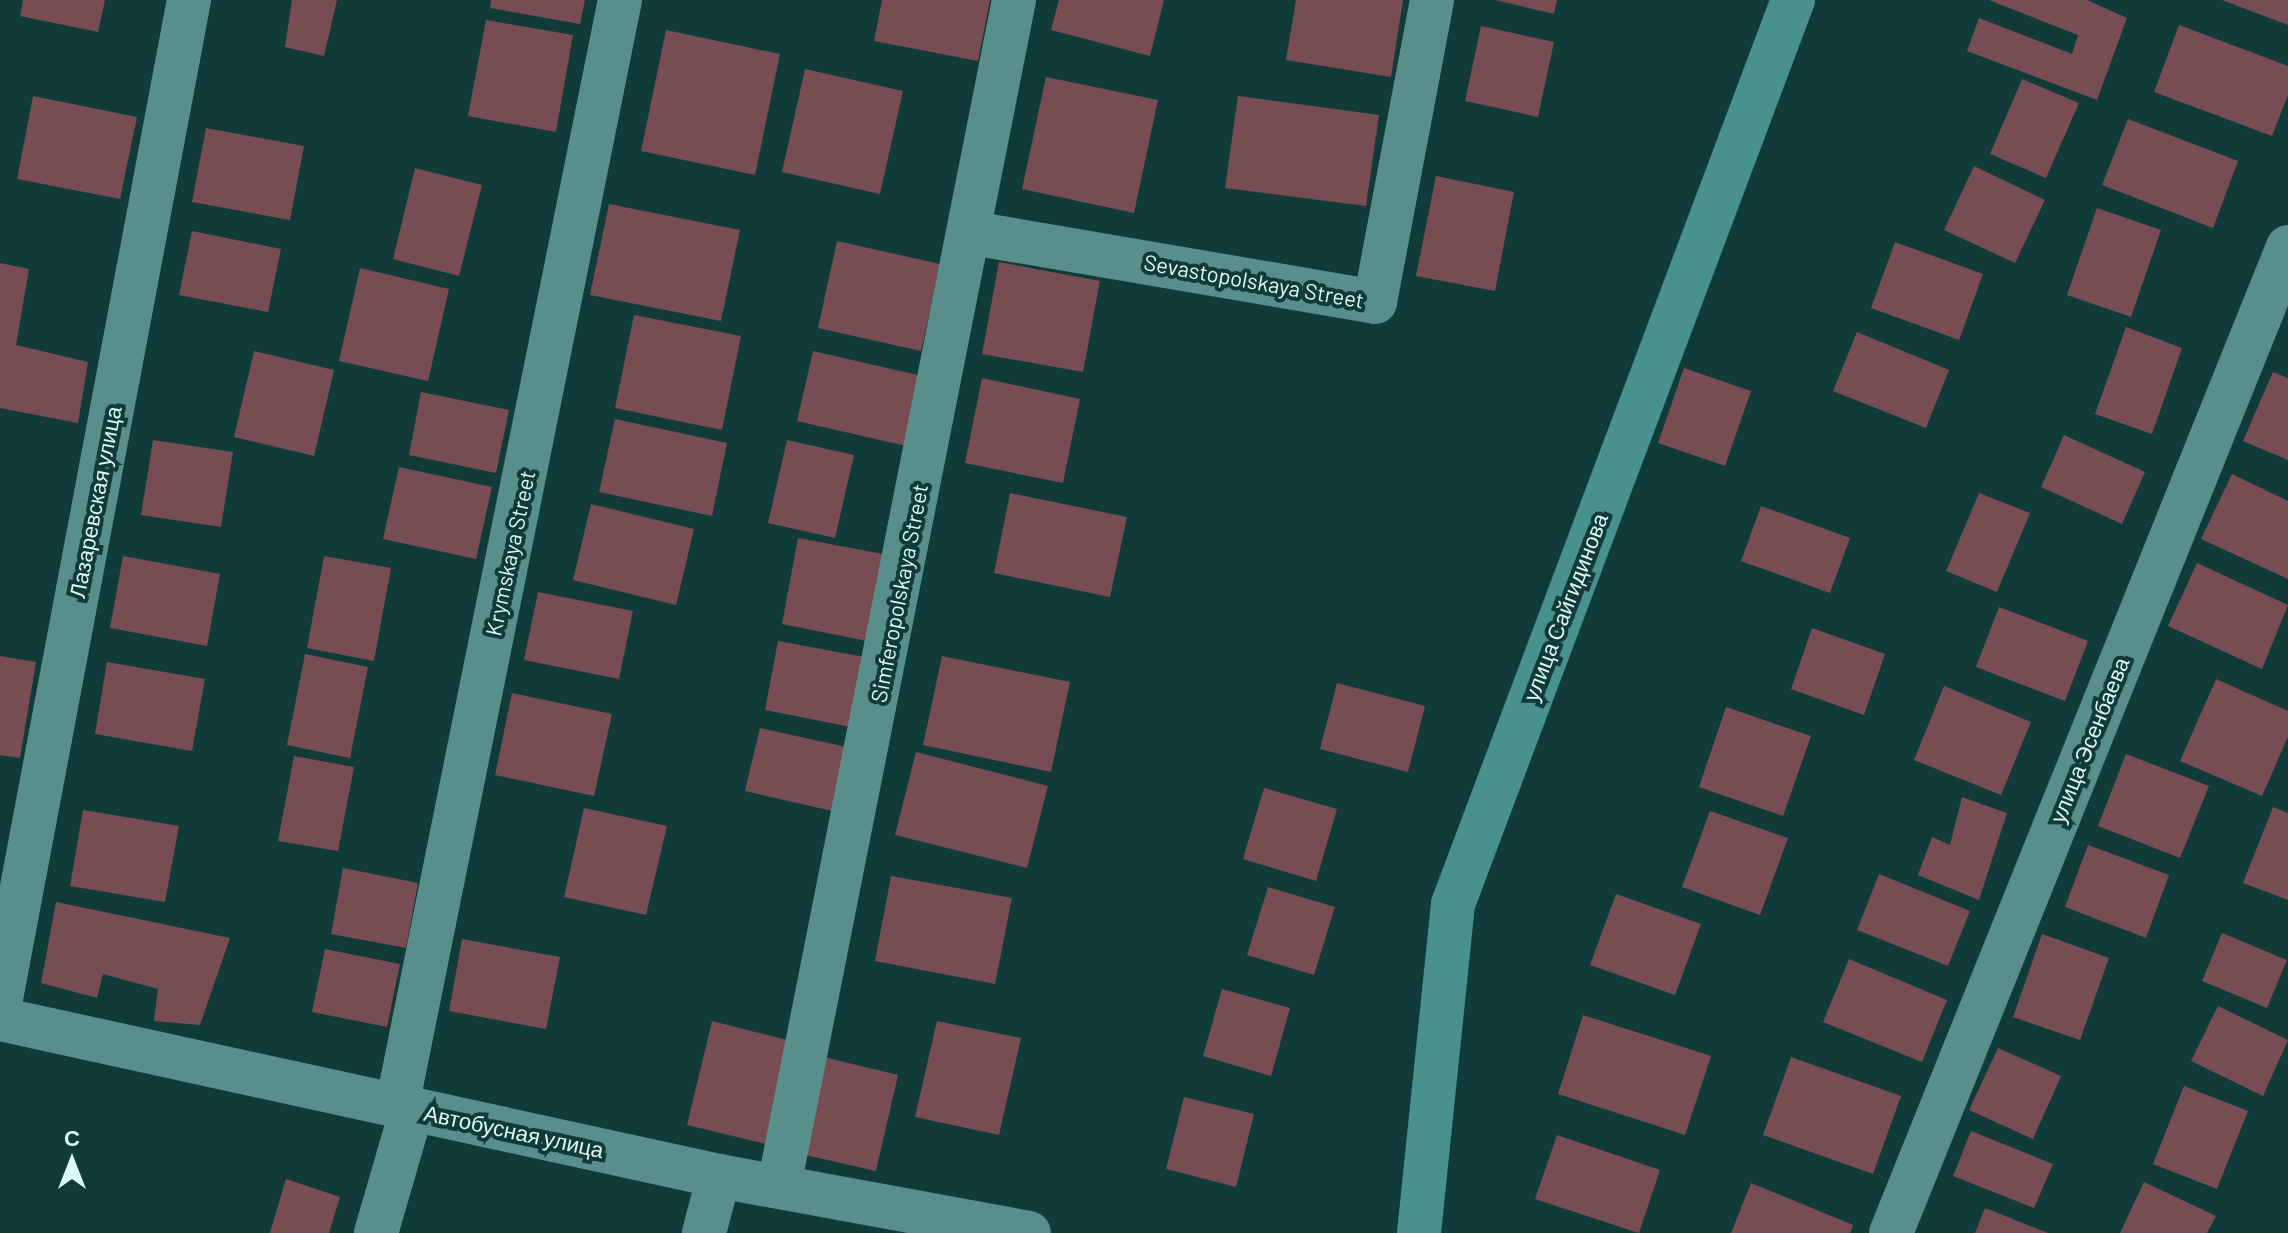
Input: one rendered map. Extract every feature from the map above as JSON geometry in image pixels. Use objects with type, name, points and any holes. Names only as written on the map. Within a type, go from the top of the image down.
[{"type":"main road","name":"улица Сайгидинова","points":[[1419,1233],[1453,904],[1793,0]]},
{"type":"street","name":"Лазаревская улица","points":[[0,1004],[189,0]]},
{"type":"street","name":"Krymskaya Street","points":[[376,1233],[404,1107],[620,0]]},
{"type":"street","name":"Simferopolskaya Street","points":[[779,1186],[972,233],[1014,0]]},
{"type":"street","name":"Sevastopolskaya Street","points":[[972,233],[1375,302],[1432,0]]},
{"type":"street","name":"улица Эсенбаева","points":[[1891,1233],[2288,247]]},
{"type":"street","name":"Автобусная улица","points":[[0,1019],[719,1176],[1029,1233]]},
{"type":"street","points":[[704,1233],[719,1176]]},
{"type":"building","points":[[23,0],[105,0],[98,32],[20,16]]},
{"type":"building","points":[[292,0],[337,0],[324,56],[285,47]]},
{"type":"building","points":[[491,0],[585,0],[580,24],[490,8]]},
{"type":"building","points":[[882,0],[990,0],[978,61],[874,41]]},
{"type":"building","points":[[1059,0],[1164,0],[1150,56],[1051,30]]},
{"type":"building","points":[[1296,0],[1403,0],[1391,77],[1286,60]]},
{"type":"building","points":[[1495,0],[1557,0],[1554,14]]},
{"type":"building","points":[[1989,0],[2087,0],[2127,18],[2097,100],[1967,51],[1979,18],[2072,54],[2078,35]]},
{"type":"building","points":[[2222,0],[2288,0],[2288,25]]},
{"type":"building","points":[[486,20],[573,35],[556,132],[468,116]]},
{"type":"building","points":[[2179,25],[2288,66],[2288,95],[2272,136],[2154,92]]},
{"type":"building","points":[[1481,26],[1554,42],[1538,117],[1465,101]]},
{"type":"building","points":[[666,30],[780,54],[755,175],[641,151]]},
{"type":"building","points":[[805,69],[903,91],[880,194],[782,172]]},
{"type":"building","points":[[1046,77],[1158,100],[1134,213],[1022,189]]},
{"type":"building","points":[[2022,79],[2079,103],[2046,178],[1990,154]]},
{"type":"building","points":[[33,96],[137,117],[120,199],[17,179]]},
{"type":"building","points":[[1238,96],[1379,115],[1366,206],[1225,188]]},
{"type":"building","points":[[2128,119],[2238,161],[2213,228],[2102,185]]},
{"type":"building","points":[[206,128],[304,146],[290,220],[192,202]]},
{"type":"building","points":[[1974,166],[2045,200],[2015,263],[1944,230]]},
{"type":"building","points":[[415,168],[482,185],[459,276],[393,259]]},
{"type":"building","points":[[1436,176],[1514,192],[1495,291],[1416,276]]},
{"type":"building","points":[[609,204],[740,230],[721,321],[590,295]]},
{"type":"building","points":[[2097,208],[2161,230],[2131,317],[2067,295]]},
{"type":"building","points":[[192,231],[281,249],[268,312],[179,295]]},
{"type":"building","points":[[837,241],[940,264],[921,351],[818,328]]},
{"type":"building","points":[[1895,242],[1983,274],[1959,340],[1871,308]]},
{"type":"building","points":[[999,262],[1100,281],[1083,372],[982,354]]},
{"type":"building","points":[[0,263],[29,269],[16,345],[88,362],[78,423],[0,408]]},
{"type":"building","points":[[360,268],[449,289],[428,381],[339,361]]},
{"type":"building","points":[[634,315],[741,336],[722,430],[615,408]]},
{"type":"building","points":[[2126,327],[2182,348],[2152,434],[2095,414]]},
{"type":"building","points":[[1857,332],[1949,370],[1926,428],[1833,391]]},
{"type":"building","points":[[254,351],[334,370],[314,456],[234,437]]},
{"type":"building","points":[[813,351],[922,376],[906,446],[797,421]]},
{"type":"building","points":[[1684,368],[1751,391],[1725,466],[1658,443]]},
{"type":"building","points":[[2273,372],[2288,378],[2288,460],[2243,441]]},
{"type":"building","points":[[982,378],[1080,399],[1063,483],[965,463]]},
{"type":"building","points":[[421,392],[509,410],[496,473],[409,455]]},
{"type":"building","points":[[615,419],[727,443],[712,516],[599,492]]},
{"type":"building","points":[[2064,435],[2145,472],[2122,524],[2041,487]]},
{"type":"building","points":[[153,440],[233,452],[221,527],[141,515]]},
{"type":"building","points":[[787,440],[854,455],[835,538],[768,523]]},
{"type":"building","points":[[399,467],[492,487],[476,559],[383,539]]},
{"type":"building","points":[[2232,474],[2288,501],[2288,579],[2201,539]]},
{"type":"building","points":[[1010,493],[1127,517],[1110,597],[994,573]]},
{"type":"building","points":[[1979,493],[2030,513],[1997,592],[1946,571]]},
{"type":"building","points":[[591,504],[694,529],[676,605],[573,580]]},
{"type":"building","points":[[1761,506],[1850,538],[1830,593],[1741,561]]},
{"type":"building","points":[[798,538],[888,555],[872,642],[782,624]]},
{"type":"building","points":[[123,556],[220,574],[207,646],[110,628]]},
{"type":"building","points":[[324,556],[391,568],[374,661],[307,648]]},
{"type":"building","points":[[2197,563],[2288,605],[2262,669],[2168,626]]},
{"type":"building","points":[[538,592],[633,611],[619,679],[524,660]]},
{"type":"building","points":[[1999,607],[2088,641],[2065,701],[1976,667]]},
{"type":"building","points":[[1812,628],[1885,654],[1864,715],[1791,689]]},
{"type":"building","points":[[778,641],[870,658],[856,728],[765,710]]},
{"type":"building","points":[[305,654],[368,667],[350,758],[287,745]]},
{"type":"building","points":[[0,656],[36,662],[20,758],[0,755]]},
{"type":"building","points":[[942,656],[1070,682],[1051,772],[923,745]]},
{"type":"building","points":[[107,662],[205,679],[192,751],[95,734]]},
{"type":"building","points":[[2216,679],[2288,711],[2288,737],[2262,796],[2180,761]]},
{"type":"building","points":[[1337,683],[1425,706],[1408,772],[1320,749]]},
{"type":"building","points":[[1944,686],[2031,722],[2001,795],[1914,760]]},
{"type":"building","points":[[512,693],[612,714],[594,796],[495,775]]},
{"type":"building","points":[[1726,707],[1811,736],[1783,816],[1699,787]]},
{"type":"building","points":[[760,728],[856,749],[841,813],[745,791]]},
{"type":"building","points":[[916,752],[1048,786],[1027,868],[895,835]]},
{"type":"building","points":[[2126,754],[2209,786],[2180,858],[2098,826]]},
{"type":"building","points":[[294,756],[354,767],[338,851],[278,841]]},
{"type":"building","points":[[1264,788],[1337,809],[1316,881],[1243,859]]},
{"type":"building","points":[[1962,797],[2007,813],[1979,900],[1918,875],[1932,837],[1950,845]]},
{"type":"building","points":[[2273,807],[2288,813],[2288,900],[2243,883]]},
{"type":"building","points":[[584,808],[667,826],[646,915],[564,897]]},
{"type":"building","points":[[83,810],[179,826],[165,902],[70,886]]},
{"type":"building","points":[[1710,811],[1788,838],[1760,915],[1682,887]]},
{"type":"building","points":[[2088,845],[2169,875],[2146,938],[2065,907]]},
{"type":"building","points":[[343,868],[418,883],[406,948],[331,934]]},
{"type":"building","points":[[1879,874],[1970,911],[1948,966],[1857,930]]},
{"type":"building","points":[[891,876],[1012,898],[995,984],[875,961]]},
{"type":"building","points":[[1268,887],[1335,907],[1314,975],[1247,955]]},
{"type":"building","points":[[1616,894],[1701,924],[1675,995],[1590,965]]},
{"type":"building","points":[[56,902],[230,938],[200,1025],[154,1021],[158,989],[103,974],[97,998],[41,983]]},
{"type":"building","points":[[2222,933],[2287,960],[2267,1008],[2202,981]]},
{"type":"building","points":[[2042,934],[2109,958],[2080,1040],[2013,1017]]},
{"type":"building","points":[[462,939],[560,957],[546,1029],[449,1011]]},
{"type":"building","points":[[325,949],[400,964],[387,1027],[312,1012]]},
{"type":"building","points":[[1849,959],[1947,1000],[1922,1062],[1823,1022]]},
{"type":"building","points":[[1222,989],[1290,1008],[1271,1076],[1203,1056]]},
{"type":"building","points":[[2218,1006],[2288,1040],[2263,1096],[2191,1061]]},
{"type":"building","points":[[1583,1015],[1711,1056],[1685,1135],[1558,1094]]},
{"type":"building","points":[[712,1021],[795,1042],[770,1145],[687,1125]]},
{"type":"building","points":[[937,1021],[1021,1038],[999,1135],[915,1117]]},
{"type":"building","points":[[1998,1048],[2061,1076],[2033,1139],[1969,1110]]},
{"type":"building","points":[[824,1057],[898,1075],[876,1171],[801,1154]]},
{"type":"building","points":[[1791,1057],[1901,1096],[1873,1174],[1763,1135]]},
{"type":"building","points":[[2184,1086],[2248,1111],[2217,1189],[2153,1164]]},
{"type":"building","points":[[1184,1097],[1254,1114],[1236,1187],[1166,1169]]},
{"type":"building","points":[[1971,1131],[2053,1164],[2034,1208],[1953,1176]]},
{"type":"building","points":[[1557,1135],[1660,1170],[1639,1233],[1535,1199]]},
{"type":"building","points":[[286,1179],[340,1197],[329,1233],[270,1233]]},
{"type":"building","points":[[2144,1182],[2216,1216],[2207,1233],[2120,1233]]},
{"type":"building","points":[[1751,1183],[1853,1225],[1850,1233],[1731,1233]]},
{"type":"building","points":[[1985,1208],[2048,1233],[1975,1233]]}]
